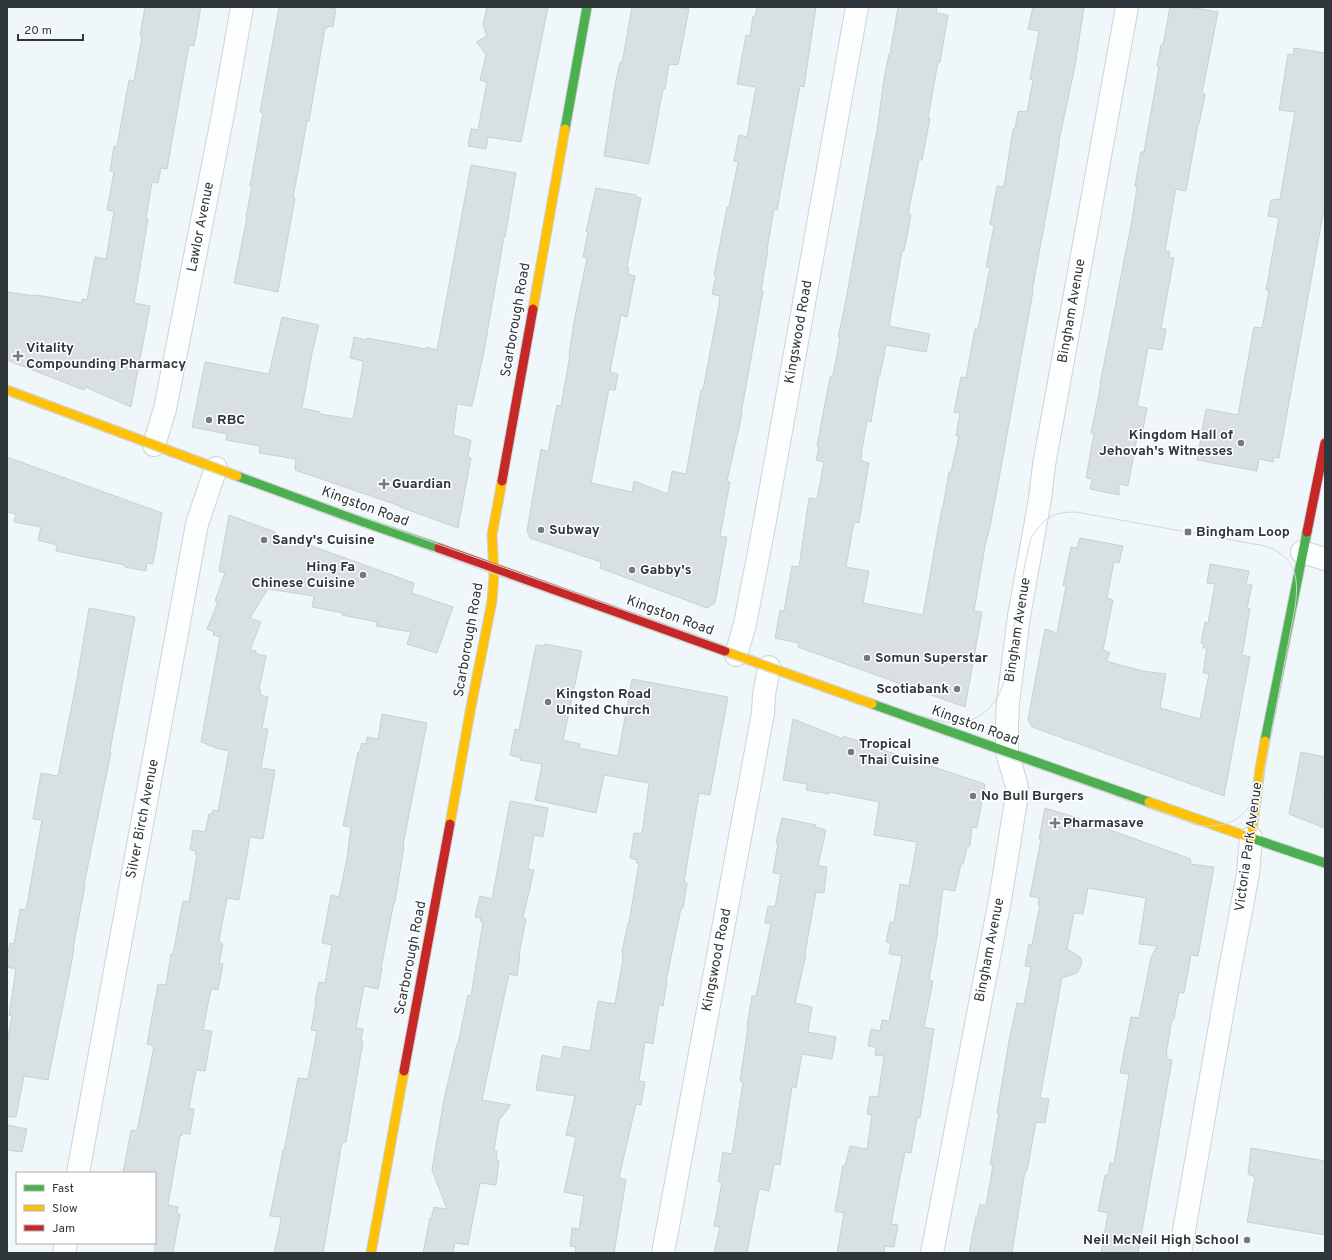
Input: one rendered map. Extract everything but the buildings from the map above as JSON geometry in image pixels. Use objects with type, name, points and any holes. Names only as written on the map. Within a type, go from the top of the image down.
[{"type":"street","name":"Lawlor Avenue","points":[[154,445],[165,409],[223,114],[242,7]]},
{"type":"street","name":"Scarborough Road","points":[[371,1253],[470,712],[492,601],[494,567],[492,535],[587,7]]},
{"type":"street","name":"Kingswood Road","points":[[736,655],[745,624],[764,526],[857,7]]},
{"type":"street","name":"Bingham Avenue","points":[[932,1253],[1000,900],[1016,801],[1017,787],[1007,752],[1008,703],[1019,616],[1040,499],[1044,465],[1127,7]]},
{"type":"street","name":"Kingston Road","points":[[7,390],[354,519],[494,567],[1007,752],[1325,863]]},
{"type":"street","name":"Victoria Park Avenue","points":[[1180,1253],[1248,874],[1251,838],[1269,723],[1325,443]]},
{"type":"street","name":"Silver Birch Avenue","points":[[78,1172],[197,524],[216,468]]},
{"type":"street","points":[[1302,552],[1325,559]]},
{"type":"street","name":"Kingswood Road","points":[[663,1253],[763,713],[764,695],[769,667]]},
{"type":"tram line","points":[[7,385],[359,516],[918,715],[950,723],[966,722],[981,715],[994,703],[1000,692],[1008,666],[1022,578],[1031,538],[1040,526],[1049,518],[1061,513],[1076,512],[1265,546],[1284,556],[1290,563],[1294,570],[1296,579],[1296,597],[1262,781],[1252,803],[1238,818],[1220,825],[1196,825],[460,562],[214,473],[7,395]]},
{"type":"traffic: fast","points":[[565,129],[587,7]]},
{"type":"traffic: fast","points":[[237,476],[354,519],[439,548]]},
{"type":"traffic: fast","points":[[1265,741],[1307,532]]},
{"type":"traffic: fast","points":[[872,704],[1149,802]]},
{"type":"traffic: fast","points":[[1251,838],[1325,863]]},
{"type":"traffic: slow","points":[[533,309],[565,129]]},
{"type":"traffic: slow","points":[[7,390],[237,476]]},
{"type":"traffic: slow","points":[[450,824],[492,601],[494,575],[492,535],[502,481]]},
{"type":"traffic: slow","points":[[725,651],[872,704]]},
{"type":"traffic: slow","points":[[1149,802],[1251,838],[1265,741]]},
{"type":"traffic: slow","points":[[371,1253],[404,1071]]},
{"type":"traffic: jam","points":[[502,481],[533,309]]},
{"type":"traffic: jam","points":[[1307,532],[1325,443]]},
{"type":"traffic: jam","points":[[439,548],[725,651]]},
{"type":"traffic: jam","points":[[404,1071],[450,824]]},
{"type":"place","name":"Vitality Compounding Pharmacy","points":[[18,356]]},
{"type":"place","name":"RBC","points":[[209,420]]},
{"type":"place","name":"Kingdom Hall of Jehovah's Witnesses","points":[[1241,443]]},
{"type":"place","name":"Guardian","points":[[384,484]]},
{"type":"place","name":"Subway","points":[[541,530]]},
{"type":"place","name":"Bingham Loop","points":[[1188,532]]},
{"type":"place","name":"Sandy's Cuisine","points":[[264,540]]},
{"type":"place","name":"Gabby's","points":[[632,570]]},
{"type":"place","name":"Hing Fa Chinese Cuisine","points":[[363,575]]},
{"type":"place","name":"Somun Superstar","points":[[867,658]]},
{"type":"place","name":"Scotiabank","points":[[957,689]]},
{"type":"place","name":"Kingston Road United Church","points":[[548,702]]},
{"type":"place","name":"Tropical Thai Cuisine","points":[[851,752]]},
{"type":"place","name":"No Bull Burgers","points":[[973,796]]},
{"type":"place","name":"Pharmasave","points":[[1055,823]]},
{"type":"place","name":"Neil McNeil High School","points":[[1247,1240]]}]
